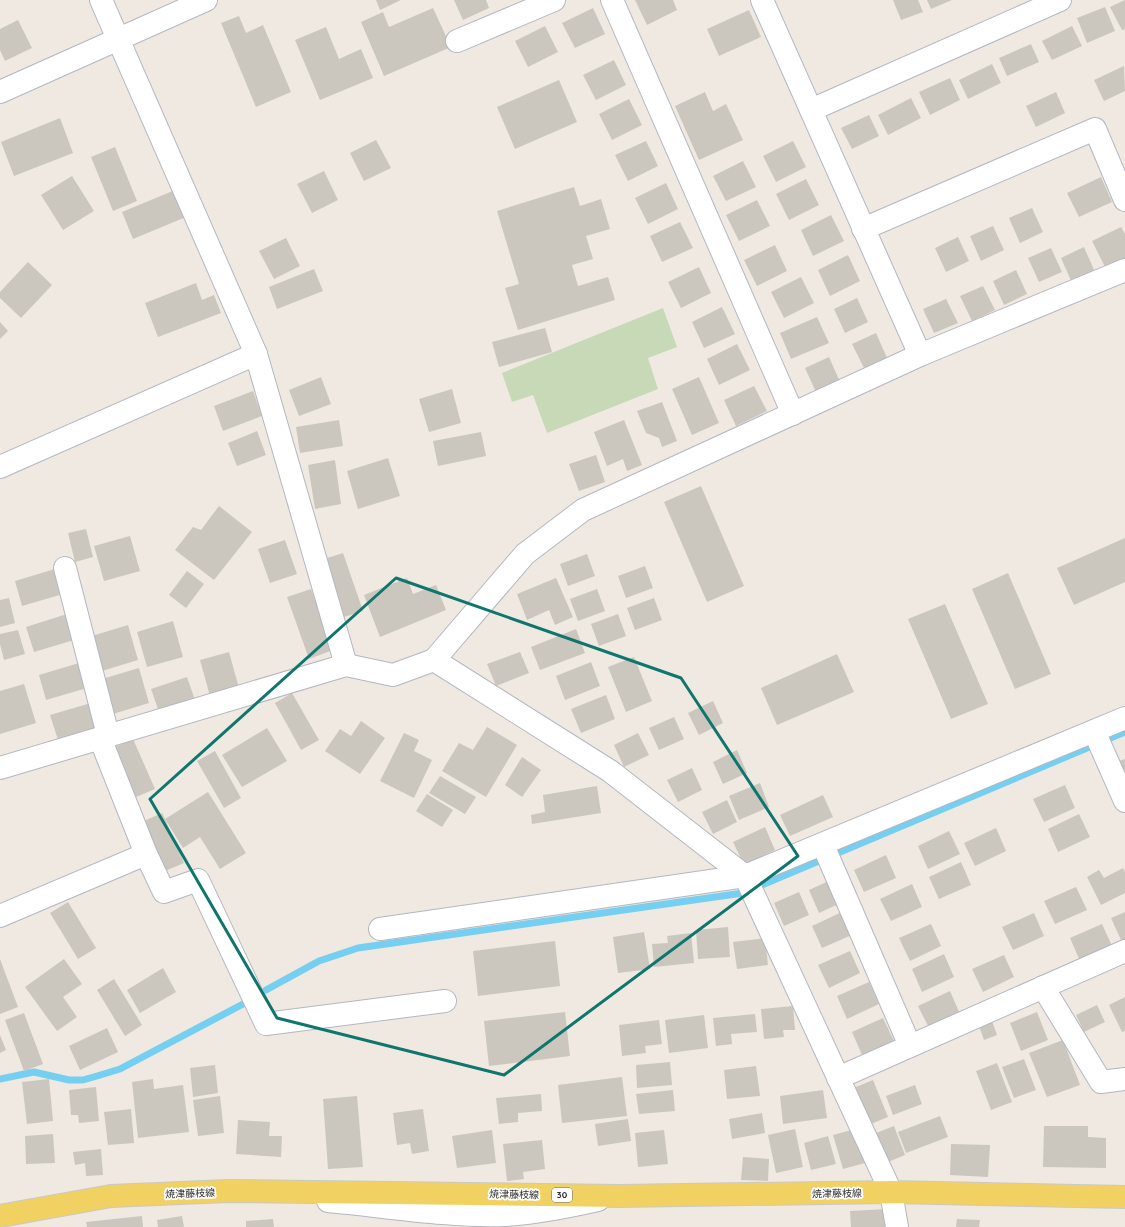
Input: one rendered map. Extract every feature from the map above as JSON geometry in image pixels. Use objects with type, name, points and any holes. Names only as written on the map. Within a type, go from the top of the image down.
[{"type":"main road","name":"焼津藤枝線","points":[[0,1216],[111,1196],[228,1191],[618,1196],[891,1192],[1125,1196]]},
{"type":"street","points":[[101,0],[256,354],[346,665]]},
{"type":"street","points":[[0,92],[206,0]]},
{"type":"street","points":[[457,41],[554,0]]},
{"type":"street","points":[[612,0],[793,414]]},
{"type":"street","points":[[762,0],[920,355]]},
{"type":"street","points":[[811,110],[1060,0]]},
{"type":"street","points":[[863,229],[1095,129],[1125,200]]},
{"type":"street","points":[[0,768],[346,665],[393,675],[434,660],[525,554],[583,510],[920,355],[1125,270]]},
{"type":"street","points":[[0,467],[256,354]]},
{"type":"street","points":[[65,568],[104,736],[146,854],[164,892],[198,880],[266,1024],[445,1001]]},
{"type":"street","points":[[434,660],[610,771],[745,876],[891,1192],[897,1227]]},
{"type":"street","points":[[380,929],[745,876],[823,845],[1125,718]]},
{"type":"street","points":[[1094,731],[1125,801]]},
{"type":"street","points":[[823,845],[910,1046]]},
{"type":"street","points":[[0,916],[146,854]]},
{"type":"street","points":[[838,1078],[1125,951]]},
{"type":"street","points":[[1043,987],[1101,1082],[1125,1079]]},
{"type":"highlighted area","points":[[396,578],[681,678],[798,856],[504,1075],[277,1018],[150,799]]},
{"type":"green space","points":[[663,308],[677,347],[648,358],[658,389],[547,433],[533,395],[512,402],[502,373]]},
{"type":"building","points":[[376,0],[401,0],[380,10]]},
{"type":"building","points":[[454,0],[486,0],[489,8],[463,20]]},
{"type":"building","points":[[635,0],[673,0],[677,10],[647,25]]},
{"type":"building","points":[[893,0],[918,0],[923,12],[901,20]]},
{"type":"building","points":[[927,0],[952,0],[931,9]]},
{"type":"building","points":[[1125,0],[1125,29],[1122,30],[1110,7]]},
{"type":"building","points":[[1105,7],[1115,31],[1087,43],[1077,18]]},
{"type":"building","points":[[433,8],[451,47],[384,76],[361,22],[383,12],[389,27]]},
{"type":"building","points":[[593,8],[605,34],[575,48],[562,23]]},
{"type":"building","points":[[749,10],[761,37],[719,56],[707,29]]},
{"type":"building","points":[[239,16],[246,33],[263,25],[291,92],[256,107],[221,23]]},
{"type":"building","points":[[18,20],[32,48],[5,61],[0,50],[0,29]]},
{"type":"building","points":[[545,26],[558,52],[528,67],[515,41]]},
{"type":"building","points":[[1072,26],[1082,46],[1052,60],[1042,41]]},
{"type":"building","points":[[326,27],[339,59],[361,49],[373,78],[320,100],[295,40]]},
{"type":"building","points":[[1031,44],[1039,62],[1007,76],[999,58]]},
{"type":"building","points":[[614,60],[626,85],[596,100],[583,75]]},
{"type":"building","points":[[992,64],[1001,83],[968,99],[959,80]]},
{"type":"building","points":[[1124,66],[1125,91],[1104,101],[1094,80]]},
{"type":"building","points":[[950,78],[960,100],[930,115],[919,92]]},
{"type":"building","points":[[559,80],[577,122],[515,149],[497,107]]},
{"type":"building","points":[[705,92],[713,111],[726,104],[743,140],[699,160],[675,106]]},
{"type":"building","points":[[1056,92],[1065,113],[1036,127],[1026,106]]},
{"type":"building","points":[[911,98],[921,118],[888,135],[878,115]]},
{"type":"building","points":[[629,99],[642,125],[612,140],[599,114]]},
{"type":"building","points":[[869,115],[879,136],[852,149],[841,128]]},
{"type":"building","points":[[60,118],[73,153],[14,176],[1,142]]},
{"type":"building","points":[[376,140],[391,168],[364,181],[350,153]]},
{"type":"building","points":[[646,141],[658,166],[628,181],[615,155]]},
{"type":"building","points":[[793,141],[806,167],[776,182],[763,156]]},
{"type":"building","points":[[115,147],[137,201],[113,211],[91,157]]},
{"type":"building","points":[[743,161],[756,187],[726,201],[713,176]]},
{"type":"building","points":[[324,171],[338,200],[312,213],[297,184]]},
{"type":"building","points":[[72,176],[94,211],[63,230],[41,195]]},
{"type":"building","points":[[1101,177],[1112,202],[1079,217],[1067,193]]},
{"type":"building","points":[[806,179],[819,205],[789,220],[776,194]]},
{"type":"building","points":[[666,183],[678,209],[648,224],[635,198]]},
{"type":"building","points":[[574,187],[580,206],[601,199],[610,229],[586,236],[593,259],[572,265],[578,286],[608,277],[615,300],[518,330],[505,288],[519,284],[497,211]]},
{"type":"building","points":[[175,190],[186,217],[133,239],[122,212]]},
{"type":"building","points":[[757,200],[770,226],[739,241],[726,215]]},
{"type":"building","points":[[1032,208],[1043,232],[1020,243],[1009,218]]},
{"type":"building","points":[[831,215],[844,241],[813,256],[801,230]]},
{"type":"building","points":[[680,222],[693,248],[662,262],[650,236]]},
{"type":"building","points":[[993,226],[1004,250],[981,261],[970,236]]},
{"type":"building","points":[[1121,227],[1125,234],[1125,260],[1106,269],[1092,241]]},
{"type":"building","points":[[958,237],[969,261],[946,272],[935,248]]},
{"type":"building","points":[[286,238],[300,266],[274,279],[259,251]]},
{"type":"building","points":[[775,245],[787,271],[757,286],[744,260]]},
{"type":"building","points":[[1084,247],[1095,272],[1072,283],[1061,258]]},
{"type":"building","points":[[1051,248],[1062,272],[1039,282],[1028,258]]},
{"type":"building","points":[[848,255],[860,281],[830,296],[818,270]]},
{"type":"building","points":[[28,262],[52,285],[21,318],[0,298],[0,292]]},
{"type":"building","points":[[699,267],[711,293],[681,308],[668,282]]},
{"type":"building","points":[[314,269],[323,291],[277,309],[269,287]]},
{"type":"building","points":[[1016,270],[1027,294],[1004,305],[993,281]]},
{"type":"building","points":[[801,277],[814,303],[784,318],[771,292]]},
{"type":"building","points":[[196,283],[202,300],[214,295],[221,313],[158,337],[145,303]]},
{"type":"building","points":[[983,286],[995,310],[972,321],[960,296]]},
{"type":"building","points":[[857,298],[868,322],[845,333],[834,309]]},
{"type":"building","points":[[946,299],[958,323],[934,333],[923,309]]},
{"type":"building","points":[[722,307],[735,334],[704,348],[692,322]]},
{"type":"building","points":[[817,317],[829,343],[791,359],[780,333]]},
{"type":"building","points":[[0,322],[8,331],[0,339]]},
{"type":"building","points":[[545,328],[552,352],[499,367],[492,342]]},
{"type":"building","points":[[876,333],[887,358],[864,368],[852,344]]},
{"type":"building","points":[[737,344],[750,370],[719,385],[707,359]]},
{"type":"building","points":[[829,357],[840,382],[816,392],[805,368]]},
{"type":"building","points":[[321,377],[331,404],[299,416],[289,390]]},
{"type":"building","points":[[699,377],[719,423],[692,435],[672,389]]},
{"type":"building","points":[[754,386],[767,411],[736,426],[724,400]]},
{"type":"building","points":[[452,389],[461,423],[429,432],[419,399]]},
{"type":"building","points":[[253,391],[262,416],[223,431],[214,406]]},
{"type":"building","points":[[662,402],[677,441],[662,447],[659,438],[646,433],[637,411]]},
{"type":"building","points":[[339,420],[343,446],[300,453],[296,427]]},
{"type":"building","points":[[624,420],[642,465],[627,471],[623,459],[607,466],[594,432]]},
{"type":"building","points":[[257,431],[266,455],[237,466],[228,443]]},
{"type":"building","points":[[481,432],[486,456],[438,466],[433,441]]},
{"type":"building","points":[[596,455],[605,482],[579,491],[569,464]]},
{"type":"building","points":[[388,458],[400,496],[358,509],[347,471]]},
{"type":"building","points":[[335,460],[341,504],[315,509],[308,465]]},
{"type":"building","points":[[701,486],[744,586],[707,602],[664,502]]},
{"type":"building","points":[[219,506],[252,532],[214,580],[175,550],[193,527],[201,530]]},
{"type":"building","points":[[86,529],[93,557],[75,562],[68,533]]},
{"type":"building","points":[[130,536],[140,571],[104,581],[94,546]]},
{"type":"building","points":[[1125,538],[1125,582],[1074,605],[1057,568]]},
{"type":"building","points":[[285,540],[297,574],[270,583],[258,549]]},
{"type":"building","points":[[343,553],[363,611],[344,617],[324,559]]},
{"type":"building","points":[[587,554],[595,576],[568,586],[560,564]]},
{"type":"building","points":[[645,566],[653,588],[626,598],[618,576]]},
{"type":"building","points":[[55,569],[63,594],[22,606],[15,581]]},
{"type":"building","points":[[187,571],[204,584],[186,608],[169,595]]},
{"type":"building","points":[[1008,573],[1051,674],[1015,689],[972,589]]},
{"type":"building","points":[[407,578],[413,594],[436,585],[446,610],[380,637],[364,595]]},
{"type":"building","points":[[556,578],[573,617],[555,625],[549,610],[527,620],[517,594]]},
{"type":"building","points":[[311,589],[333,650],[309,659],[287,597]]},
{"type":"building","points":[[597,589],[605,611],[578,621],[570,599]]},
{"type":"building","points":[[9,598],[15,623],[0,627],[0,600]]},
{"type":"building","points":[[654,598],[662,620],[635,630],[627,608]]},
{"type":"building","points":[[945,604],[988,704],[951,719],[908,619]]},
{"type":"building","points":[[67,614],[74,640],[34,652],[26,627]]},
{"type":"building","points":[[618,614],[626,636],[599,646],[591,624]]},
{"type":"building","points":[[173,621],[183,657],[147,667],[137,632]]},
{"type":"building","points":[[128,625],[138,660],[102,671],[92,636]]},
{"type":"building","points":[[576,629],[585,653],[540,670],[531,647]]},
{"type":"building","points":[[18,630],[25,654],[4,660],[0,644],[0,634]]},
{"type":"building","points":[[229,652],[239,688],[210,696],[200,660]]},
{"type":"building","points":[[520,652],[529,673],[496,686],[487,664]]},
{"type":"building","points":[[837,654],[854,692],[777,725],[761,688]]},
{"type":"building","points":[[634,657],[652,701],[626,712],[608,667]]},
{"type":"building","points":[[591,662],[600,686],[565,700],[556,676]]},
{"type":"building","points":[[79,663],[87,688],[46,700],[39,675]]},
{"type":"building","points":[[139,668],[149,703],[113,714],[102,679]]},
{"type":"building","points":[[187,677],[196,703],[160,715],[151,689]]},
{"type":"building","points":[[24,684],[36,723],[0,734],[0,691]]},
{"type":"building","points":[[292,693],[319,740],[301,750],[275,703]]},
{"type":"building","points":[[606,695],[615,719],[581,733],[571,709]]},
{"type":"building","points":[[713,701],[723,723],[699,735],[688,713]]},
{"type":"building","points":[[91,703],[99,728],[58,740],[50,715]]},
{"type":"building","points":[[674,717],[684,739],[659,750],[649,728]]},
{"type":"building","points":[[361,721],[385,738],[360,774],[325,751],[340,729],[351,736]]},
{"type":"building","points":[[487,727],[517,745],[486,797],[442,771],[459,743],[473,750]]},
{"type":"building","points":[[267,728],[287,761],[242,787],[222,755]]},
{"type":"building","points":[[404,733],[419,740],[414,751],[432,760],[414,798],[380,781]]},
{"type":"building","points":[[638,733],[649,755],[624,767],[614,745]]},
{"type":"building","points":[[133,739],[155,789],[136,797],[115,747]]},
{"type":"building","points":[[737,750],[747,773],[723,784],[713,762]]},
{"type":"building","points":[[215,751],[241,798],[224,808],[197,761]]},
{"type":"building","points":[[522,757],[541,770],[522,797],[505,785]]},
{"type":"building","points":[[1125,759],[1125,775],[1119,761]]},
{"type":"building","points":[[692,768],[702,790],[678,802],[667,780]]},
{"type":"building","points":[[440,776],[476,797],[465,814],[429,793]]},
{"type":"building","points":[[760,783],[769,807],[739,820],[729,796]]},
{"type":"building","points":[[1065,785],[1075,808],[1044,822],[1033,799]]},
{"type":"building","points":[[597,786],[601,813],[532,824],[531,815],[545,812],[543,795]]},
{"type":"building","points":[[208,792],[246,853],[220,869],[200,837],[183,848],[165,819]]},
{"type":"building","points":[[427,794],[453,810],[442,827],[416,811]]},
{"type":"building","points":[[823,795],[833,817],[790,836],[780,815]]},
{"type":"building","points":[[727,800],[737,822],[713,834],[702,812]]},
{"type":"building","points":[[162,813],[184,863],[165,871],[144,821]]},
{"type":"building","points":[[1079,814],[1090,837],[1058,852],[1048,829]]},
{"type":"building","points":[[765,827],[775,850],[744,865],[733,842]]},
{"type":"building","points":[[996,828],[1006,851],[975,866],[964,843]]},
{"type":"building","points":[[949,831],[960,854],[928,869],[918,846]]},
{"type":"building","points":[[886,855],[896,878],[864,892],[854,870]]},
{"type":"building","points":[[961,862],[971,885],[939,899],[929,877]]},
{"type":"building","points":[[1123,868],[1125,872],[1125,893],[1101,905],[1087,877],[1099,870],[1104,878]]},
{"type":"building","points":[[833,879],[843,902],[819,913],[809,890]]},
{"type":"building","points":[[912,884],[922,907],[891,921],[880,899]]},
{"type":"building","points":[[1076,887],[1087,910],[1055,924],[1044,901]]},
{"type":"building","points":[[799,892],[809,915],[784,926],[774,903]]},
{"type":"building","points":[[68,902],[96,948],[78,959],[50,913]]},
{"type":"building","points":[[844,911],[854,934],[822,948],[812,926]]},
{"type":"building","points":[[1125,912],[1125,941],[1122,942],[1111,918]]},
{"type":"building","points":[[1034,913],[1044,936],[1013,950],[1002,927]]},
{"type":"building","points":[[931,924],[941,946],[910,961],[899,938]]},
{"type":"building","points":[[1102,924],[1112,946],[1080,961],[1070,938]]},
{"type":"building","points":[[728,927],[730,957],[698,959],[696,930]]},
{"type":"building","points":[[644,932],[650,969],[618,973],[613,937]]},
{"type":"building","points":[[691,933],[694,963],[654,967],[652,944],[668,943],[667,936]]},
{"type":"building","points":[[765,938],[768,965],[737,969],[733,942]]},
{"type":"building","points":[[555,941],[560,986],[478,996],[473,951]]},
{"type":"building","points":[[850,951],[860,973],[829,988],[818,965]]},
{"type":"building","points":[[944,954],[954,977],[922,992],[912,969]]},
{"type":"building","points":[[1004,955],[1014,977],[983,992],[972,969]]},
{"type":"building","points":[[0,959],[18,1007],[0,1014]]},
{"type":"building","points":[[64,959],[82,984],[63,997],[77,1017],[57,1031],[25,987]]},
{"type":"building","points":[[163,968],[176,992],[140,1013],[127,990]]},
{"type":"building","points":[[114,979],[142,1025],[125,1036],[97,990]]},
{"type":"building","points":[[869,982],[879,1004],[847,1019],[837,996]]},
{"type":"building","points":[[950,991],[960,1014],[929,1028],[918,1006]]},
{"type":"building","points":[[1125,997],[1125,1031],[1122,1032],[1109,1005]]},
{"type":"building","points":[[1097,1005],[1105,1022],[1084,1032],[1076,1015]]},
{"type":"building","points":[[793,1006],[795,1030],[783,1030],[784,1037],[764,1039],[761,1009]]},
{"type":"building","points":[[565,1012],[570,1056],[489,1066],[484,1021]]},
{"type":"building","points":[[1037,1012],[1048,1040],[1021,1051],[1010,1023]]},
{"type":"building","points":[[24,1013],[43,1064],[24,1071],[5,1020]]},
{"type":"building","points":[[755,1014],[757,1032],[731,1034],[732,1044],[716,1046],[713,1018]]},
{"type":"building","points":[[704,1015],[708,1048],[669,1053],[665,1020]]},
{"type":"building","points":[[883,1018],[894,1041],[862,1055],[852,1032]]},
{"type":"building","points":[[659,1020],[662,1044],[645,1046],[646,1053],[622,1056],[619,1025]]},
{"type":"building","points":[[992,1021],[997,1035],[984,1040],[979,1026]]},
{"type":"building","points":[[107,1028],[118,1052],[80,1070],[69,1046]]},
{"type":"building","points":[[0,1035],[6,1050],[0,1053]]},
{"type":"building","points":[[1063,1040],[1080,1085],[1047,1097],[1029,1053]]},
{"type":"building","points":[[1024,1059],[1036,1090],[1014,1098],[1002,1067]]},
{"type":"building","points":[[670,1062],[672,1085],[637,1088],[636,1065]]},
{"type":"building","points":[[997,1063],[1012,1102],[991,1110],[976,1071]]},
{"type":"building","points":[[215,1065],[218,1093],[193,1097],[190,1068]]},
{"type":"building","points":[[756,1066],[760,1096],[727,1099],[724,1070]]},
{"type":"building","points":[[622,1077],[627,1116],[562,1123],[558,1085]]},
{"type":"building","points":[[49,1079],[53,1121],[27,1124],[22,1082]]},
{"type":"building","points":[[153,1079],[154,1089],[183,1085],[189,1132],[138,1138],[132,1082]]},
{"type":"building","points":[[873,1080],[888,1117],[866,1126],[851,1089]]},
{"type":"building","points":[[915,1085],[922,1104],[893,1115],[886,1096]]},
{"type":"building","points":[[96,1087],[99,1121],[79,1123],[78,1115],[71,1115],[69,1090]]},
{"type":"building","points":[[673,1090],[675,1111],[639,1114],[636,1094]]},
{"type":"building","points":[[823,1090],[827,1118],[783,1124],[780,1096]]},
{"type":"building","points":[[541,1094],[542,1111],[518,1113],[518,1122],[499,1124],[496,1098]]},
{"type":"building","points":[[220,1096],[224,1133],[198,1136],[193,1100]]},
{"type":"building","points":[[357,1096],[363,1167],[328,1169],[323,1099]]},
{"type":"building","points":[[131,1109],[134,1143],[108,1145],[104,1112]]},
{"type":"building","points":[[423,1109],[429,1151],[412,1154],[410,1143],[397,1145],[393,1113]]},
{"type":"building","points":[[762,1113],[765,1133],[732,1139],[729,1119]]},
{"type":"building","points":[[940,1116],[948,1137],[906,1153],[898,1132]]},
{"type":"building","points":[[628,1119],[631,1141],[598,1146],[595,1124]]},
{"type":"building","points":[[238,1120],[270,1122],[269,1136],[282,1136],[281,1157],[236,1154]]},
{"type":"building","points":[[894,1126],[905,1155],[888,1162],[876,1133]]},
{"type":"building","points":[[1044,1126],[1088,1126],[1088,1137],[1106,1138],[1106,1168],[1043,1167]]},
{"type":"building","points":[[795,1129],[803,1167],[776,1173],[768,1135]]},
{"type":"building","points":[[855,1129],[865,1163],[843,1169],[833,1135]]},
{"type":"building","points":[[492,1130],[496,1163],[457,1168],[452,1136]]},
{"type":"building","points":[[664,1130],[668,1164],[638,1167],[635,1133]]},
{"type":"building","points":[[53,1134],[55,1163],[26,1164],[25,1136]]},
{"type":"building","points":[[828,1136],[836,1164],[811,1170],[804,1143]]},
{"type":"building","points":[[542,1140],[545,1169],[523,1172],[524,1179],[507,1181],[503,1144]]},
{"type":"building","points":[[951,1144],[990,1145],[988,1177],[950,1175]]},
{"type":"building","points":[[101,1149],[103,1175],[86,1176],[85,1163],[75,1165],[73,1152]]},
{"type":"building","points":[[743,1157],[769,1159],[768,1181],[741,1180]]},
{"type":"building","points":[[887,1209],[888,1227],[851,1227],[850,1211]]},
{"type":"building","points":[[142,1216],[143,1227],[87,1227],[86,1222]]},
{"type":"building","points":[[182,1216],[184,1227],[158,1227],[157,1220]]},
{"type":"building","points":[[273,1219],[274,1227],[246,1227],[246,1221]]},
{"type":"building","points":[[957,1219],[980,1220],[979,1227],[956,1227]]},
{"type":"waterway","points":[[266,990],[319,961],[358,948],[743,893],[1125,732]]},
{"type":"waterway","points":[[0,1079],[34,1072],[69,1080],[83,1080],[120,1069],[243,1004]]}]
